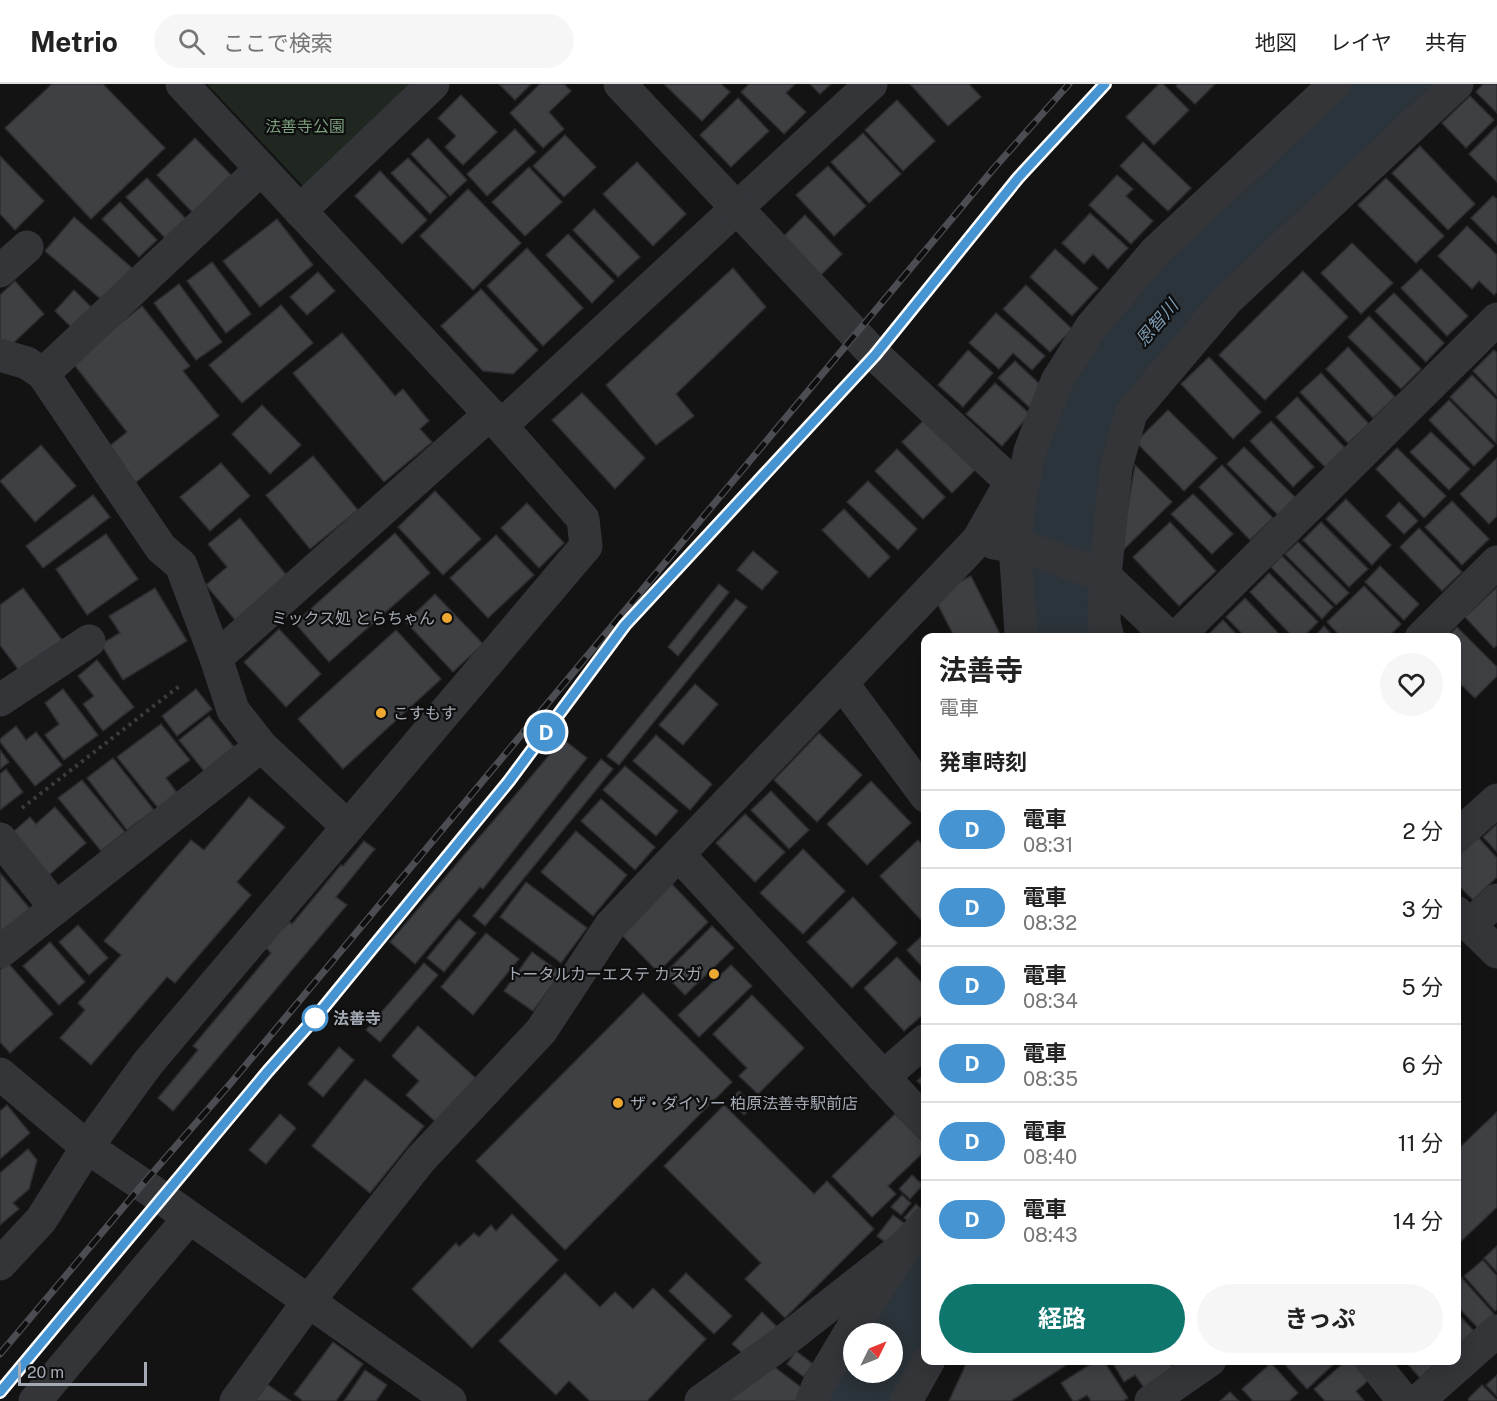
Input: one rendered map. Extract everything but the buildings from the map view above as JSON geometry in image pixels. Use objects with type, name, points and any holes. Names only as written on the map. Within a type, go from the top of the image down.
[{"type":"street","points":[[0,1264],[40,1220],[87,1148],[148,1063],[586,546],[583,519],[496,420],[182,84]]},
{"type":"street","points":[[300,211],[433,84]]},
{"type":"street","points":[[620,84],[875,355],[1011,482]]},
{"type":"street","points":[[216,658],[496,420],[736,208],[871,84]]},
{"type":"street","points":[[1021,633],[1020,499],[1030,451],[1057,381],[1091,327],[1156,250],[1335,84]]},
{"type":"street","points":[[1107,633],[1104,622],[1105,576],[1116,467],[1131,413],[1227,300],[1457,84]]},
{"type":"street","points":[[43,374],[261,169]]},
{"type":"street","points":[[0,271],[27,247]]},
{"type":"street","points":[[1181,633],[1497,319]]},
{"type":"street","points":[[0,355],[27,363],[43,374],[161,548],[181,566],[233,710],[261,746],[348,826]]},
{"type":"street","points":[[236,1401],[308,1302],[420,1160],[541,1030],[610,926],[978,540],[1030,451]]},
{"type":"street","points":[[978,540],[1022,548],[1105,576],[1165,633]]},
{"type":"street","points":[[1426,633],[1497,562]]},
{"type":"street","points":[[0,700],[89,641]]},
{"type":"street","points":[[842,683],[921,789]]},
{"type":"street","points":[[0,952],[261,746]]},
{"type":"street","points":[[1461,833],[1497,801]]},
{"type":"street","points":[[0,839],[56,908]]},
{"type":"street","points":[[679,855],[921,1118]]},
{"type":"street","points":[[1497,900],[1463,918],[1497,952]]},
{"type":"street","points":[[883,1077],[921,1044]]},
{"type":"street","points":[[0,1074],[87,1148],[450,1401]]},
{"type":"street","points":[[35,1401],[189,1218]]},
{"type":"street","points":[[701,1401],[779,1345],[916,1234]]},
{"type":"street","points":[[812,1401],[823,1377],[861,1314],[916,1234]]},
{"type":"street","points":[[1461,1358],[1497,1331]]},
{"type":"street","points":[[906,1401],[926,1365]]},
{"type":"street","points":[[1151,1401],[1203,1365]]},
{"type":"street","points":[[1375,1365],[1405,1400],[1452,1365]]},
{"type":"path","points":[[19,810],[216,658]]},
{"type":"green space","name":"法善寺公園","points":[[207,84],[411,84],[303,186]]},
{"type":"waterway","name":"恩智川","points":[[1067,633],[1058,535],[1067,452],[1110,378],[1180,296],[1404,84]]},
{"type":"waterway","name":"恩智川","points":[[901,1323],[921,1298]]},
{"type":"waterway","name":"恩智川","points":[[857,1401],[864,1383]]},
{"type":"railway","points":[[0,1354],[230,1084],[995,167],[1069,84]]},
{"type":"railway","points":[[0,1392],[268,1071],[315,1018],[509,781],[625,625],[875,355],[1018,179],[1105,84]]},
{"type":"train","name":"D","points":[[0,1392],[268,1071],[315,1018],[509,781],[625,625],[875,355],[1018,178],[1105,84]]},
{"type":"place","name":"ミックス処 とらちゃん","points":[[447,618]]},
{"type":"place","name":"こすもす","points":[[381,713]]},
{"type":"place","name":"トータルカーエステ カスガ","points":[[714,974]]},
{"type":"place","name":"法善寺","points":[[315,1018]]},
{"type":"place","name":"ザ・ダイソー 柏原法善寺駅前店","points":[[618,1103]]}]
